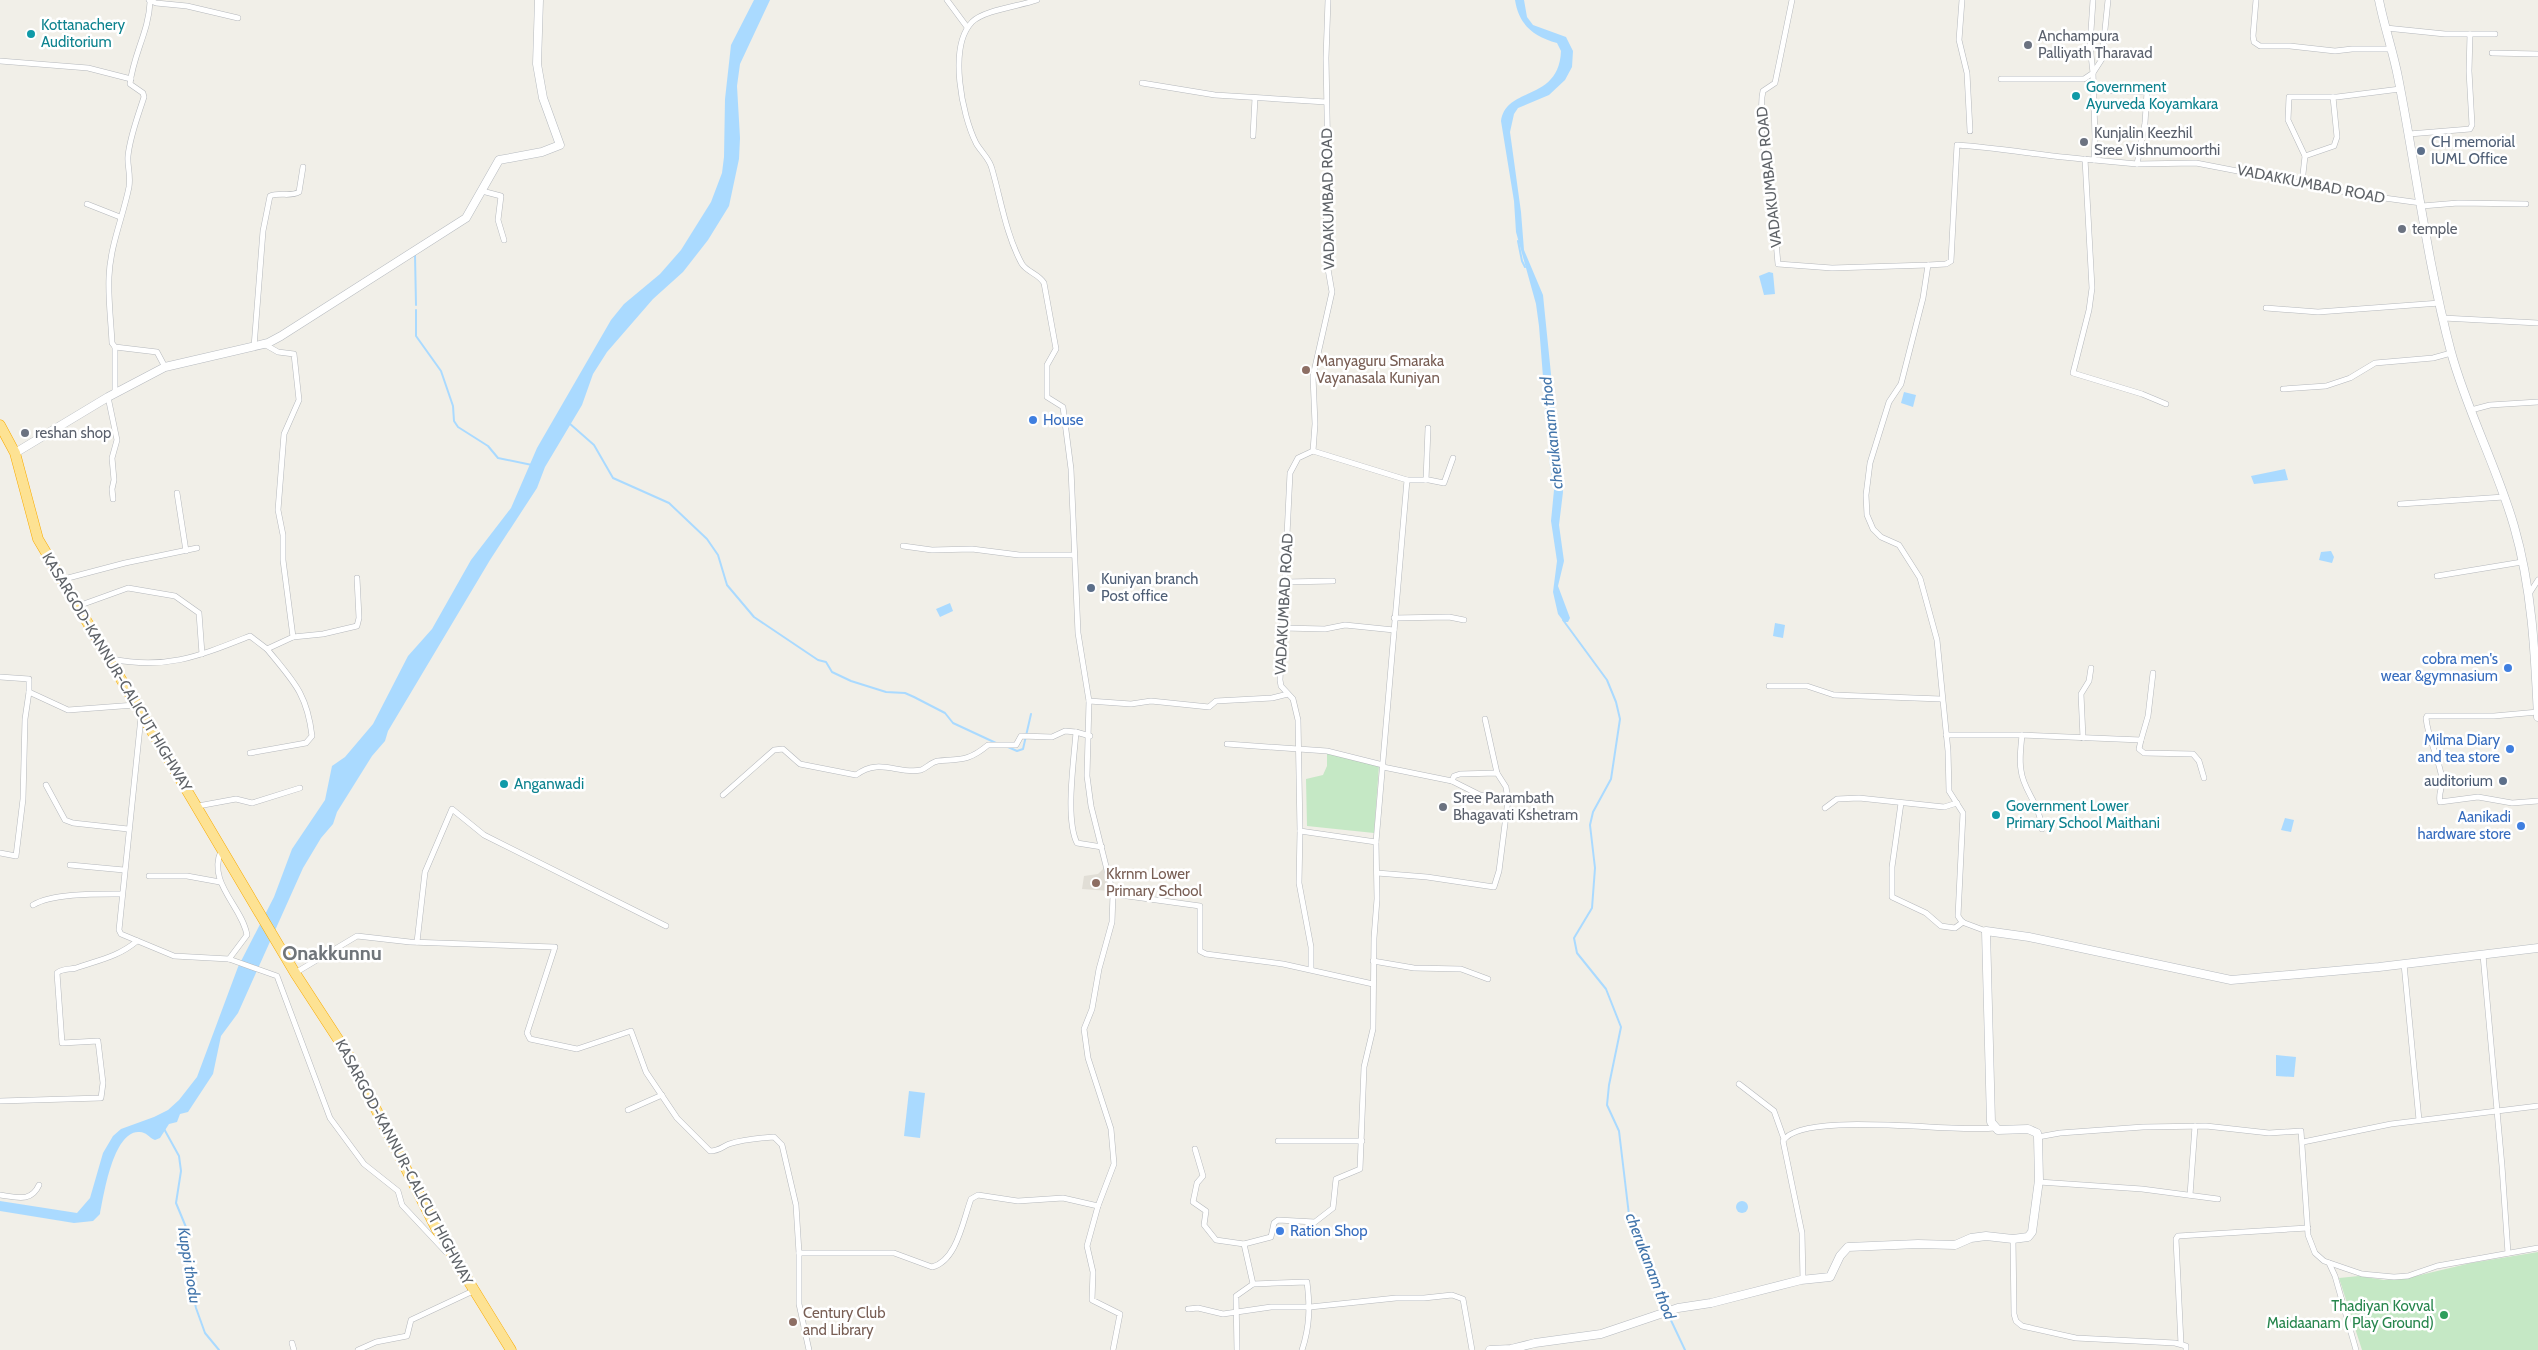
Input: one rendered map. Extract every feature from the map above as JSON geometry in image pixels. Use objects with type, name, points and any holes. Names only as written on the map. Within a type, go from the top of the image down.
[{"type":"highway","name":"KASARGOD-KANNUR-CALICUT HIGHWAY","points":[[0,425],[15,453],[38,539],[140,707],[296,973],[349,1056],[437,1230],[511,1350]]},
{"type":"main road","points":[[15,453],[112,395],[164,367],[254,347],[281,336],[466,218],[499,160],[542,152],[560,145],[543,98],[537,64],[539,0]]},
{"type":"main road","points":[[2379,0],[2400,89],[2443,318],[2452,353],[2471,410],[2504,497],[2522,562],[2528,594],[2538,717]]},
{"type":"main road","points":[[1490,1350],[1511,1349],[1535,1343],[1601,1334],[1678,1308],[1711,1303],[1803,1280],[1830,1277],[1840,1256],[1848,1247],[1909,1244],[1955,1245],[1971,1238],[1986,1236],[2013,1239],[2028,1237],[2032,1232],[2039,1182],[2038,1138],[2037,1133],[2028,1129],[2001,1130],[1994,1128],[1991,1122],[1986,931],[2029,937],[2232,980],[2404,964],[2538,948]]},
{"type":"street","points":[[947,0],[967,27]]},
{"type":"street","points":[[1036,0],[976,18],[967,27],[957,61],[964,106],[976,142],[992,166],[1001,203],[1023,266],[1040,276],[1044,283],[1056,349],[1048,365],[1047,397],[1063,407],[1070,469],[1078,633],[1089,701],[1090,736],[1087,776],[1091,806],[1113,894],[1112,922],[1099,969],[1092,1009],[1084,1029],[1088,1058],[1111,1129],[1114,1164],[1098,1206],[1087,1246],[1093,1272],[1092,1300],[1120,1314],[1113,1350]]},
{"type":"street","name":"VADAKUMBAD ROAD","points":[[1311,969],[1312,947],[1299,883],[1299,749],[1296,707],[1281,686],[1280,680],[1290,472],[1298,458],[1313,451],[1316,424],[1313,376],[1332,292],[1328,269],[1326,228],[1328,0]]},
{"type":"street","name":"VADAKUMBAD ROAD","points":[[1792,0],[1775,84],[1763,91],[1762,97],[1762,135],[1764,154],[1769,163],[1778,264],[1832,268],[1946,264],[1953,258],[1953,203],[1957,145],[2002,148],[2094,160]]},
{"type":"street","points":[[1962,0],[1959,40],[1967,73],[1970,131]]},
{"type":"street","points":[[2093,0],[2090,46],[2094,90],[2094,160]]},
{"type":"street","points":[[2001,79],[2033,77],[2084,80],[2093,73],[2102,59],[2108,0]]},
{"type":"street","points":[[2256,0],[2253,36],[2256,44],[2335,52],[2352,49],[2391,49]]},
{"type":"street","points":[[113,499],[114,474],[112,458],[117,440],[112,395],[115,348],[112,342],[108,276],[120,217],[129,187],[131,171],[128,158],[131,140],[144,96],[143,93],[130,84],[132,66],[147,26],[149,1],[187,6],[238,18]]},
{"type":"street","points":[[2386,28],[2445,34],[2495,34]]},
{"type":"street","points":[[2409,134],[2470,129],[2472,125],[2469,71],[2470,34]]},
{"type":"street","points":[[2492,53],[2538,54]]},
{"type":"street","points":[[0,61],[88,68],[131,79]]},
{"type":"street","points":[[1142,83],[1215,95],[1326,102]]},
{"type":"street","points":[[2302,183],[2305,156],[2288,120],[2289,97],[2333,97],[2400,89]]},
{"type":"street","points":[[2094,90],[2147,92],[2145,123],[2136,164]]},
{"type":"street","points":[[2305,156],[2334,146],[2337,137],[2333,97]]},
{"type":"street","points":[[1253,136],[1255,98]]},
{"type":"street","points":[[2085,160],[2092,288],[2089,310],[2073,373],[2142,394],[2166,404]]},
{"type":"street","name":"VADAKKUMBAD ROAD","points":[[2094,160],[2136,164],[2196,163],[2422,205],[2458,203],[2526,204]]},
{"type":"street","points":[[254,347],[263,231],[270,196],[276,194],[295,195],[299,192],[303,166]]},
{"type":"street","points":[[482,191],[501,196],[498,220],[504,240]]},
{"type":"street","points":[[88,204],[120,217]]},
{"type":"street","points":[[1928,265],[1923,298],[1901,384],[1889,402],[1870,463],[1866,495],[1867,515],[1873,529],[1881,537],[1899,545],[1920,578],[1936,640],[1946,735],[1949,791],[1963,812],[1958,916],[1963,922],[1986,931]]},
{"type":"street","points":[[2266,308],[2318,312],[2440,303]]},
{"type":"street","points":[[2443,318],[2538,323]]},
{"type":"street","points":[[264,344],[278,352],[294,354],[299,400],[284,434],[278,510],[283,535],[283,560],[293,637]]},
{"type":"street","points":[[115,348],[157,352],[164,367]]},
{"type":"street","points":[[2283,389],[2326,386],[2350,378],[2375,363],[2433,358],[2452,353]]},
{"type":"street","points":[[2471,410],[2490,405],[2538,402]]},
{"type":"street","points":[[1426,480],[1428,428]]},
{"type":"street","points":[[1313,451],[1407,480],[1426,480],[1444,484],[1453,458]]},
{"type":"street","points":[[1195,1150],[1203,1176],[1197,1183],[1193,1202],[1206,1211],[1204,1224],[1216,1240],[1244,1244],[1271,1237],[1276,1221],[1290,1219],[1315,1222],[1333,1208],[1336,1179],[1360,1170],[1364,1067],[1373,1029],[1376,842],[1407,480]]},
{"type":"street","points":[[177,493],[186,551]]},
{"type":"street","points":[[2400,504],[2504,497]]},
{"type":"street","points":[[903,546],[932,550],[972,549],[1019,555],[1073,555]]},
{"type":"street","points":[[64,583],[68,578],[197,548]]},
{"type":"street","points":[[2438,576],[2522,562]]},
{"type":"street","points":[[266,649],[293,637],[323,634],[357,626],[359,623],[357,578]]},
{"type":"street","points":[[2528,594],[2538,580]]},
{"type":"street","points":[[1286,582],[1333,581]]},
{"type":"street","points":[[78,606],[128,588],[175,596],[199,613],[202,654]]},
{"type":"street","points":[[1394,618],[1449,617],[1464,620]]},
{"type":"street","points":[[1283,628],[1325,629],[1345,625],[1394,630]]},
{"type":"street","points":[[110,659],[129,662],[171,663],[202,654],[250,636],[266,649],[297,686],[309,712],[312,736],[310,741],[292,746],[250,753]]},
{"type":"street","points":[[2083,738],[2081,694],[2089,681],[2091,668]]},
{"type":"street","points":[[2153,673],[2148,716],[2140,740],[2140,749],[2144,753],[2193,754],[2199,761],[2204,778]]},
{"type":"street","points":[[0,677],[29,679],[25,719],[23,799],[16,856],[0,853]]},
{"type":"street","points":[[1769,686],[1807,686],[1834,695],[1941,699]]},
{"type":"street","points":[[29,692],[68,710],[140,707],[124,870],[119,930],[121,934],[174,956],[229,959],[277,976],[330,1118],[364,1164],[398,1191],[402,1205],[457,1264]]},
{"type":"street","points":[[1089,701],[1131,704],[1151,701],[1209,707],[1216,701],[1272,698],[1288,694]]},
{"type":"street","points":[[2538,712],[2428,716],[2426,718],[2442,778],[2439,793],[2440,802],[2478,797],[2512,802],[2538,801]]},
{"type":"street","points":[[1377,873],[1427,877],[1494,887],[1499,871],[1508,800],[1506,787],[1497,773],[1485,719]]},
{"type":"street","points":[[723,795],[774,750],[783,748],[800,764],[856,775],[865,768],[873,767],[920,770],[936,761],[962,760],[977,754],[988,744],[1016,745],[1022,736],[1052,737],[1065,731],[1090,736]]},
{"type":"street","points":[[1076,732],[1072,803],[1073,836],[1077,843],[1102,847]]},
{"type":"street","points":[[1946,735],[2022,735],[2140,740]]},
{"type":"street","points":[[2022,735],[2021,770],[2024,784],[2038,808],[2042,829]]},
{"type":"street","points":[[1227,744],[1327,751],[1383,766],[1452,781],[1473,793],[1505,797],[1508,800]]},
{"type":"street","points":[[1452,781],[1454,776],[1460,774],[1497,773]]},
{"type":"street","points":[[46,784],[65,820],[74,823],[128,829]]},
{"type":"street","points":[[198,806],[236,799],[252,803],[300,788]]},
{"type":"street","points":[[1825,808],[1838,799],[1860,798],[1944,808],[1957,803]]},
{"type":"street","points":[[1901,803],[1892,867],[1892,897],[1926,914],[1941,926],[1955,928],[1963,922]]},
{"type":"street","points":[[417,942],[425,872],[452,809],[484,835],[666,926]]},
{"type":"street","points":[[1300,831],[1376,842]]},
{"type":"street","points":[[222,848],[217,861],[220,882],[245,922],[247,935],[229,959]]},
{"type":"street","points":[[70,865],[124,870]]},
{"type":"street","points":[[149,876],[187,876],[220,882]]},
{"type":"street","points":[[33,906],[52,899],[95,894],[122,894]]},
{"type":"street","points":[[1113,894],[1200,906],[1199,944],[1200,951],[1206,954],[1311,969],[1373,984]]},
{"type":"street","points":[[296,973],[357,936],[417,942],[555,948],[527,1033],[530,1039],[577,1049],[631,1031],[646,1072],[677,1118],[710,1151],[717,1151],[728,1144],[753,1138],[774,1137],[782,1145],[796,1205],[800,1253],[799,1304],[809,1350]]},
{"type":"street","points":[[0,1101],[101,1098],[103,1083],[98,1041],[62,1043],[57,973],[87,963],[103,961],[124,952],[137,941]]},
{"type":"street","points":[[2483,955],[2498,1111],[2508,1253]]},
{"type":"street","points":[[1373,961],[1414,968],[1461,968],[1488,979]]},
{"type":"street","points":[[2404,964],[2418,1120]]},
{"type":"street","points":[[1739,1084],[1774,1111],[1784,1139],[1785,1161],[1802,1233],[1803,1280]]},
{"type":"street","points":[[628,1110],[662,1095]]},
{"type":"street","points":[[2303,1142],[2418,1120],[2538,1106]]},
{"type":"street","points":[[1784,1139],[1808,1127],[1840,1124],[1956,1130],[1994,1128]]},
{"type":"street","points":[[2038,1138],[2104,1129],[2195,1126],[2269,1133],[2301,1131],[2303,1142],[2303,1186],[2311,1245],[2315,1253],[2329,1263],[2362,1274],[2394,1277],[2408,1276],[2437,1266],[2538,1248]]},
{"type":"street","points":[[2190,1195],[2195,1126]]},
{"type":"street","points":[[1278,1141],[1362,1141]]},
{"type":"street","points":[[2039,1182],[2218,1199]]},
{"type":"street","points":[[0,1195],[25,1198],[34,1194],[39,1185]]},
{"type":"street","points":[[800,1253],[894,1253],[932,1266],[938,1265],[948,1258],[971,1199],[978,1195],[1018,1201],[1063,1198],[1098,1206]]},
{"type":"street","points":[[2182,1344],[2176,1239],[2178,1236],[2308,1228]]},
{"type":"street","points":[[2013,1239],[2014,1314],[2016,1321],[2022,1326],[2084,1338],[2182,1344],[2186,1346],[2186,1350]]},
{"type":"street","points":[[1244,1244],[1253,1284]]},
{"type":"street","points":[[2329,1263],[2335,1276],[2356,1350]]},
{"type":"street","points":[[1237,1350],[1236,1296],[1253,1284],[1307,1282],[1310,1307],[1308,1333],[1302,1350]]},
{"type":"street","points":[[358,1350],[376,1342],[407,1336],[411,1320],[473,1291]]},
{"type":"street","points":[[1188,1309],[1198,1308],[1223,1314],[1271,1306],[1310,1307],[1396,1298],[1452,1295],[1463,1299],[1472,1350]]},
{"type":"street","points":[[292,1343],[294,1350]]},
{"type":"shaded area","name":"Kkrnm Lower Primary School","points":[[1105,867],[1110,891],[1082,889],[1084,876],[1098,874]]},
{"type":"green space","points":[[1327,753],[1379,766],[1374,833],[1307,826],[1306,779],[1323,775],[1327,766]]},
{"type":"green space","name":"Thadiyan Kovval Maidaanam ( Play Ground)","points":[[2538,1252],[2538,1350],[2362,1350],[2339,1278],[2359,1276],[2384,1280],[2412,1277],[2471,1263]]},
{"type":"water","points":[[754,0],[770,0],[740,64],[737,86],[740,138],[739,159],[729,206],[708,240],[683,272],[653,299],[607,352],[593,374],[582,405],[545,467],[537,488],[490,560],[388,731],[385,741],[372,756],[337,812],[333,824],[321,838],[303,868],[238,1013],[221,1036],[213,1074],[188,1112],[180,1114],[177,1122],[169,1124],[160,1138],[155,1140],[145,1133],[138,1132],[129,1135],[122,1142],[111,1166],[100,1214],[93,1221],[74,1223],[0,1211],[0,1201],[77,1213],[90,1198],[103,1153],[113,1136],[121,1129],[168,1110],[179,1100],[197,1077],[238,967],[274,897],[292,849],[325,800],[332,766],[345,757],[373,724],[408,656],[432,629],[471,560],[511,508],[537,448],[611,320],[624,304],[660,274],[681,250],[711,202],[722,173],[725,99],[731,45]]},
{"type":"water","points":[[1515,0],[1524,0],[1527,17],[1533,25],[1566,37],[1573,51],[1572,67],[1565,80],[1549,95],[1518,108],[1514,114],[1510,132],[1524,250],[1543,295],[1563,492],[1559,525],[1564,561],[1558,586],[1570,618],[1568,622],[1564,622],[1558,614],[1553,592],[1557,561],[1551,521],[1554,490],[1550,466],[1539,326],[1536,304],[1516,232],[1514,201],[1501,121],[1505,110],[1512,102],[1551,79],[1558,67],[1561,51],[1557,43],[1534,33],[1524,23]]},
{"type":"water","points":[[1769,272],[1773,273],[1775,294],[1764,295],[1759,276]]},
{"type":"water","points":[[1904,392],[1916,395],[1913,407],[1901,403]]},
{"type":"water","points":[[2285,469],[2288,480],[2254,484],[2251,476]]},
{"type":"water","points":[[2331,551],[2334,557],[2332,563],[2319,560],[2321,552]]},
{"type":"water","points":[[950,603],[953,611],[940,617],[936,609]]},
{"type":"water","points":[[1775,623],[1785,625],[1783,638],[1773,636]]},
{"type":"water","points":[[2285,818],[2294,820],[2291,832],[2281,830]]},
{"type":"water","points":[[2276,1055],[2296,1057],[2294,1077],[2276,1076]]},
{"type":"water","points":[[909,1091],[925,1093],[920,1138],[904,1136]]},
{"type":"water","points":[[1740,1201],[1744,1201],[1748,1207],[1744,1213],[1740,1213],[1736,1209],[1736,1205]]},
{"type":"waterway","name":"cherukanam thod","points":[[1518,241],[1525,267]]},
{"type":"waterway","points":[[415,255],[416,305]]},
{"type":"waterway","points":[[416,310],[416,336],[441,371],[453,406],[454,421],[458,427],[488,446],[498,458],[532,465]]},
{"type":"waterway","points":[[569,423],[594,445],[613,478],[669,503],[707,539],[718,555],[727,585],[754,617],[818,660],[826,662],[832,672],[851,681],[886,692],[905,693],[945,713],[953,723],[996,743]]},
{"type":"waterway","name":"cherukanam thod","points":[[1563,620],[1607,680],[1616,702],[1620,719],[1611,779],[1593,812],[1590,825],[1595,868],[1592,908],[1574,938],[1577,953],[1606,989],[1621,1027],[1609,1085],[1607,1105],[1619,1131],[1629,1215],[1654,1267],[1667,1309]]},
{"type":"waterway","points":[[1008,747],[1017,751],[1023,749],[1031,714]]},
{"type":"waterway","name":"Kuppi thodu","points":[[163,1127],[179,1156],[181,1171],[176,1203],[188,1232],[186,1259],[196,1308],[205,1333],[219,1350]]},
{"type":"waterway","name":"cherukanam thod","points":[[1668,1314],[1685,1350]]},
{"type":"place","name":"Kottanachery Auditorium","points":[[31,34]]},
{"type":"place","name":"Anchampura Palliyath Tharavad","points":[[2028,45]]},
{"type":"place","name":"Government Ayurveda Koyamkara","points":[[2076,96]]},
{"type":"place","name":"Kunjalin Keezhil Sree Vishnumoorthi","points":[[2084,142]]},
{"type":"place","name":"CH memorial IUML Office","points":[[2421,151]]},
{"type":"place","name":"temple","points":[[2402,229]]},
{"type":"place","name":"Manyaguru Smaraka Vayanasala Kuniyan","points":[[1306,370]]},
{"type":"place","name":"House","points":[[1033,420]]},
{"type":"place","name":"reshan shop","points":[[25,433]]},
{"type":"place","name":"Kuniyan branch Post office","points":[[1091,588]]},
{"type":"place","name":"cobra men's wear &gymnasium","points":[[2508,668]]},
{"type":"place","name":"Milma Diary and tea store","points":[[2510,749]]},
{"type":"place","name":"auditorium","points":[[2503,781]]},
{"type":"place","name":"Anganwadi","points":[[504,784]]},
{"type":"place","name":"Sree Parambath Bhagavati Kshetram","points":[[1443,807]]},
{"type":"place","name":"Government Lower Primary School Maithani","points":[[1996,815]]},
{"type":"place","name":"Aanikadi hardware store","points":[[2521,826]]},
{"type":"place","name":"Kkrnm Lower Primary School","points":[[1096,883]]},
{"type":"place","name":"Ration Shop","points":[[1280,1231]]},
{"type":"place","name":"Thadiyan Kovval Maidaanam ( Play Ground)","points":[[2444,1315]]},
{"type":"place","name":"Century Club and Library","points":[[793,1322]]},
{"type":"district","name":"Onakkunnu","points":[[332,953]]}]
